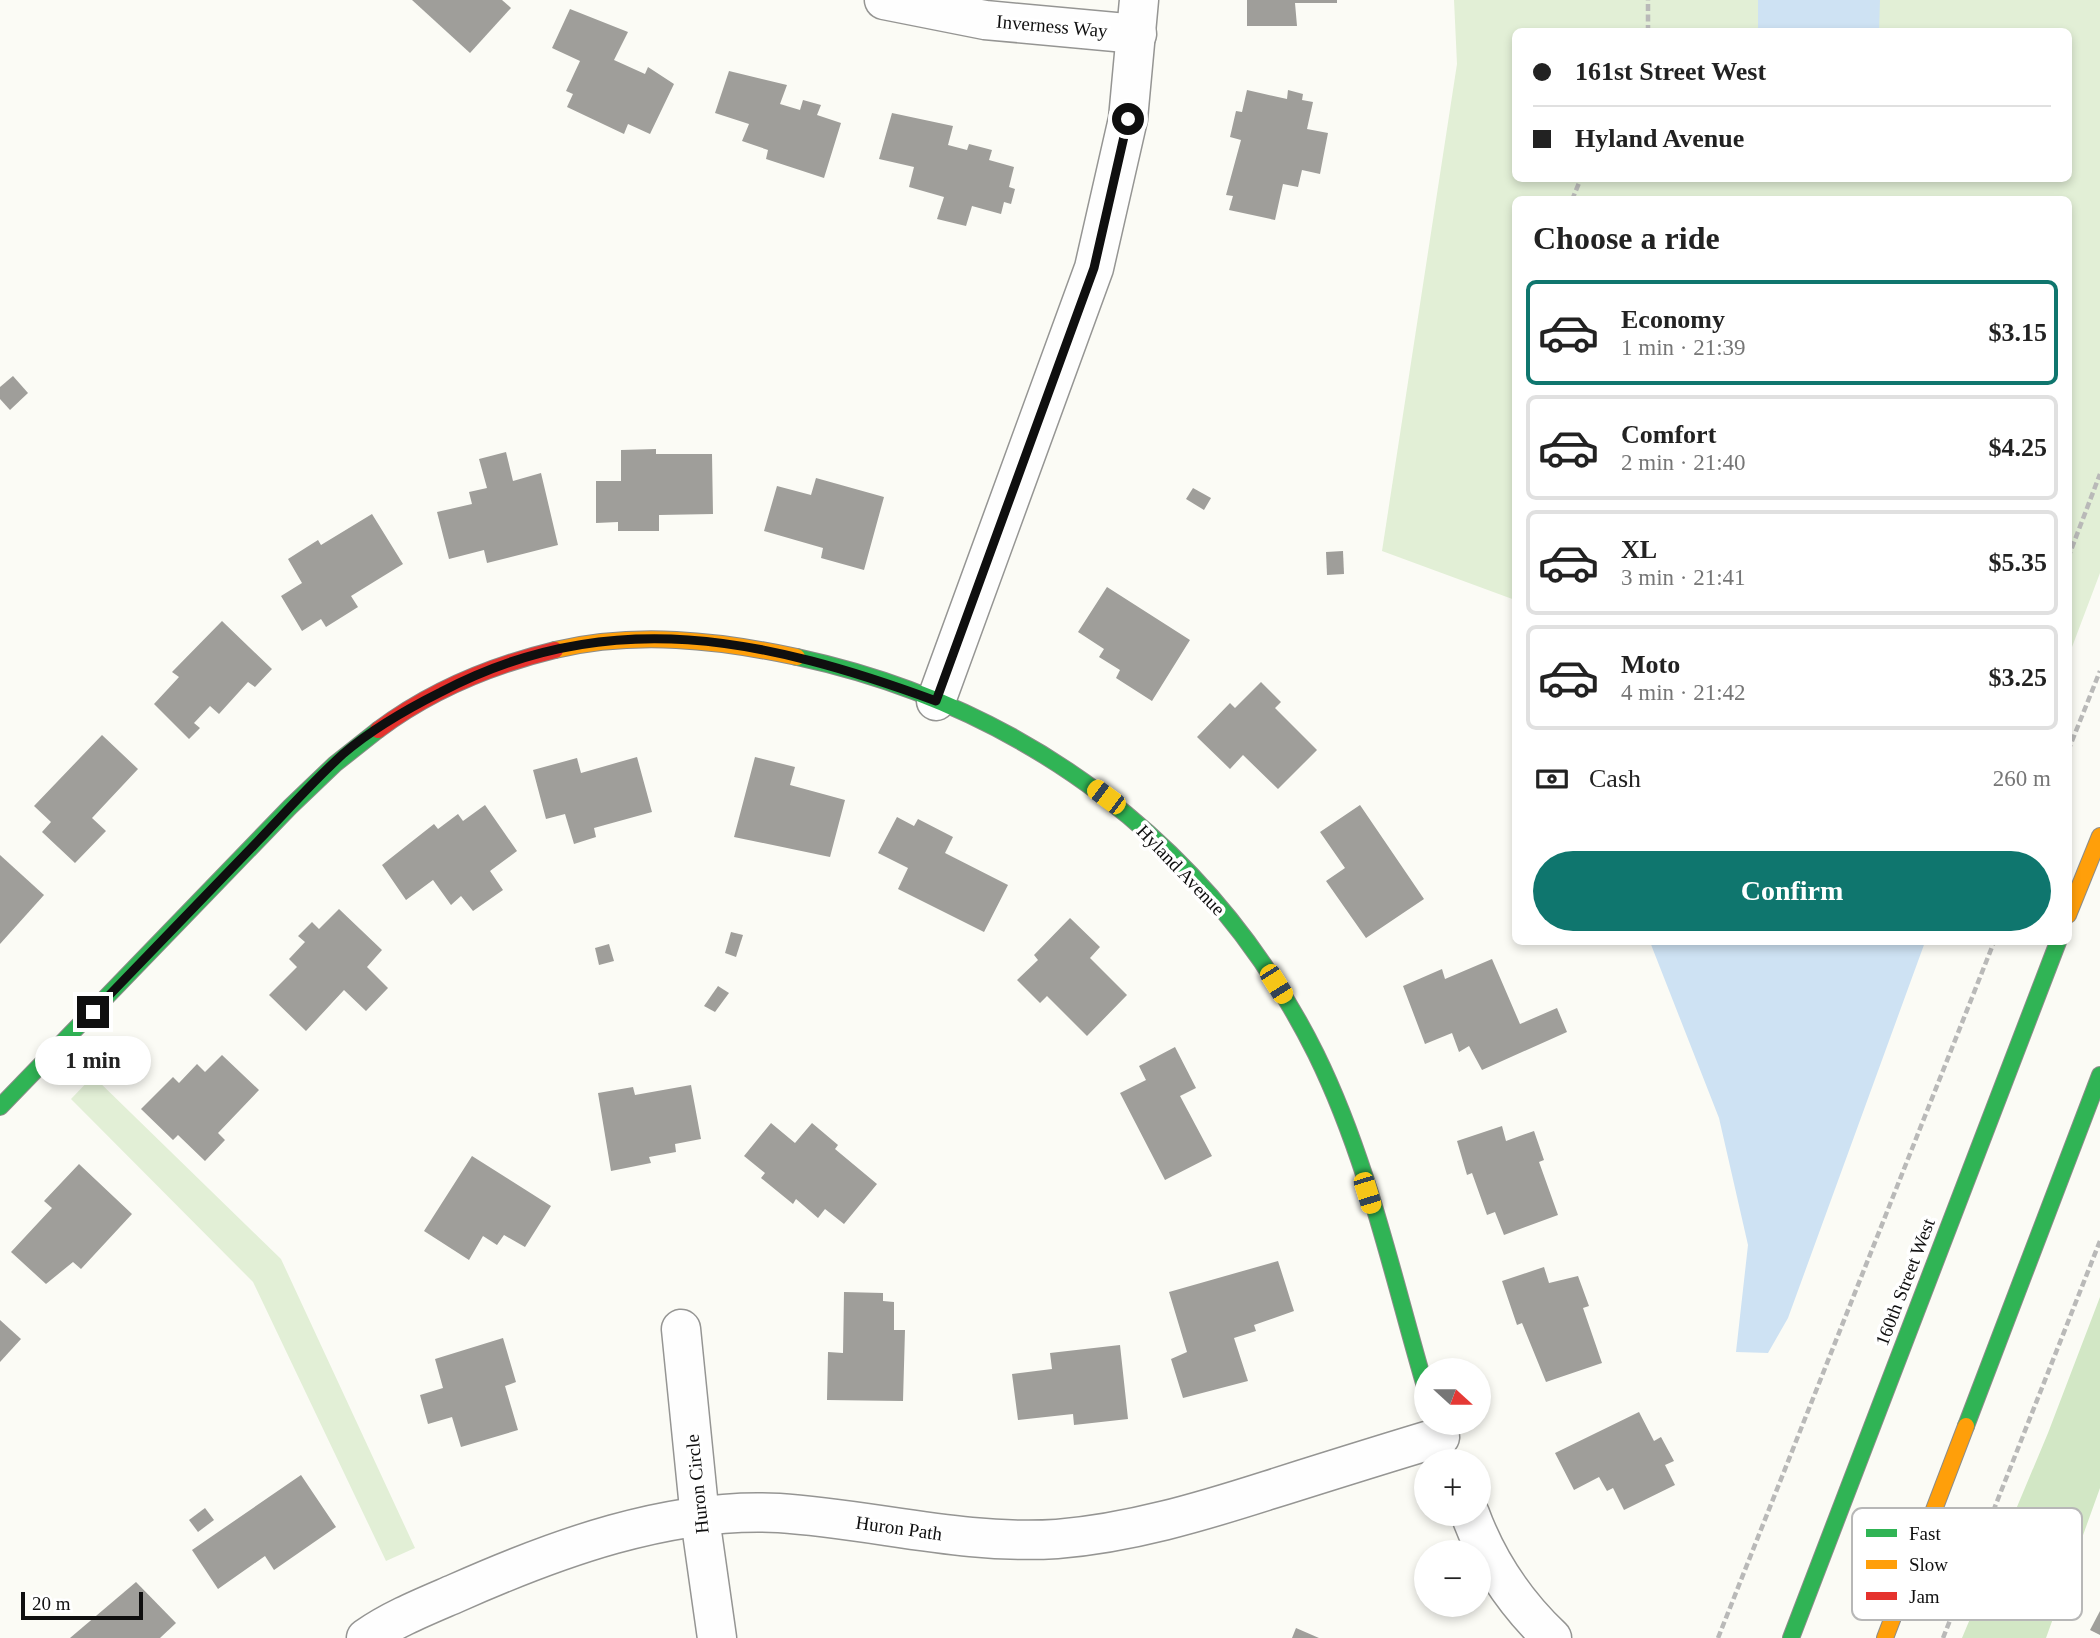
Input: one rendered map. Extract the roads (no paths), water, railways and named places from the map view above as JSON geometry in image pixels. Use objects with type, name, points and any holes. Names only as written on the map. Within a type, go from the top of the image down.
[{"type":"street","name":"Inverness Way","points":[[884,0],[985,20],[1138,17]]},
{"type":"street","points":[[936,701],[1094,268],[1128,119],[1138,17]]},
{"type":"street","name":"Hyland Avenue","points":[[0,1107],[344,754],[414,706],[489,668],[568,645],[648,636],[730,642],[808,658],[936,701],[1020,738],[1056,760],[1121,808],[1210,898],[1269,974],[1312,1047],[1352,1144],[1416,1358]]},
{"type":"street","points":[[2072,905],[2100,836]]},
{"type":"street","name":"160th Street West","points":[[1791,1638],[2057,945]]},
{"type":"street","points":[[1935,1508],[2100,1075]]},
{"type":"street","name":"Huron Circle","points":[[681,1329],[700,1518],[717,1638]]},
{"type":"street","name":"Huron Path","points":[[366,1638],[422,1608],[525,1563],[582,1544],[700,1518],[777,1513],[974,1538],[1023,1541],[1103,1534],[1227,1503],[1442,1440]]},
{"type":"street","points":[[1475,1526],[1501,1580],[1526,1613],[1552,1638]]},
{"type":"street","points":[[1885,1638],[1892,1620]]},
{"type":"water","points":[[1758,0],[1880,0],[1879,28],[1758,28]]},
{"type":"water","points":[[1651,945],[1924,945],[1788,1318],[1768,1353],[1736,1352],[1748,1245],[1719,1118]]}]
